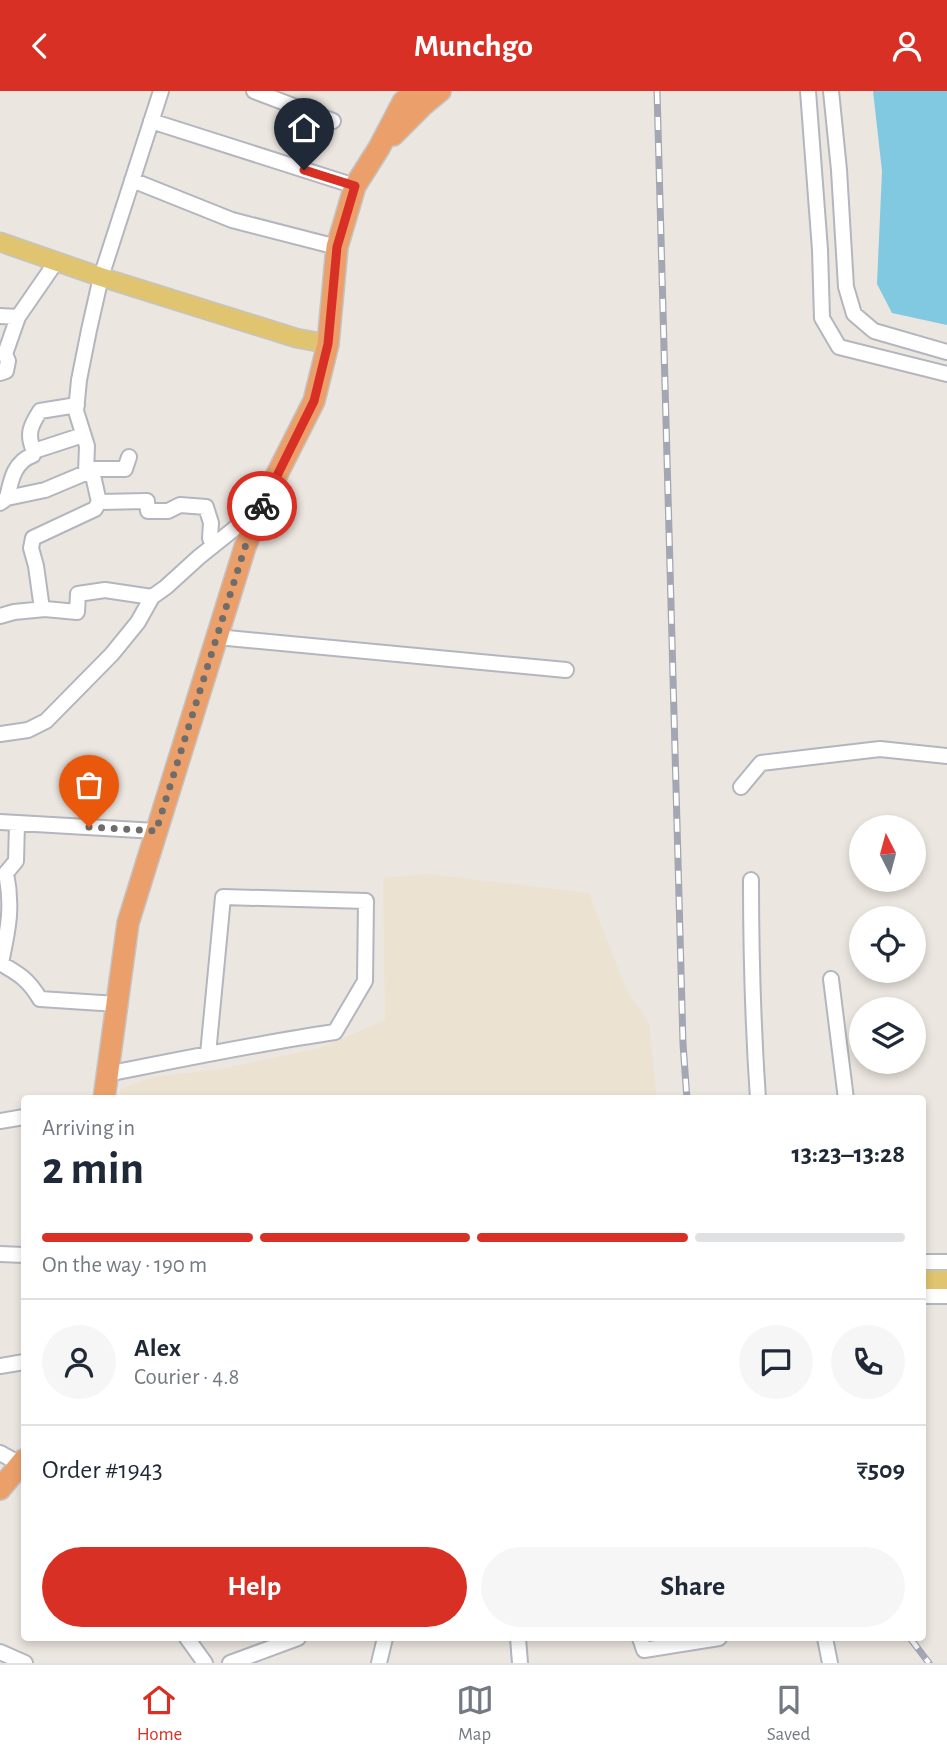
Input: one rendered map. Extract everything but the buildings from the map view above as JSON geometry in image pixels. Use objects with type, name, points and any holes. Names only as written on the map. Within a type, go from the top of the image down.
[{"type":"highway","points":[[379,148],[440,91]]},
{"type":"highway","points":[[104,1095],[128,923],[245,547],[265,498],[314,401],[328,344],[337,247],[355,186],[379,148],[404,95]]},
{"type":"highway","points":[[0,1489],[21,1463]]},
{"type":"main road","points":[[0,242],[101,277],[296,338],[328,344]]},
{"type":"main road","points":[[926,1280],[947,1280]]},
{"type":"street","points":[[42,609],[32,548],[33,538],[95,509],[99,502],[89,472],[87,446],[76,411],[79,380],[101,277],[160,91]]},
{"type":"street","points":[[254,91],[333,121]]},
{"type":"street","points":[[808,91],[820,250],[822,318],[839,347],[947,374]]},
{"type":"street","points":[[831,91],[846,287],[854,314],[874,331],[947,352]]},
{"type":"street","points":[[151,121],[355,186]]},
{"type":"street","points":[[132,180],[232,221],[337,247]]},
{"type":"street","points":[[0,373],[6,371],[8,361],[5,354],[18,317],[56,262]]},
{"type":"street","points":[[0,316],[18,317]]},
{"type":"street","points":[[34,451],[30,443],[30,426],[40,411],[77,405]]},
{"type":"street","points":[[83,435],[34,451],[33,455],[25,458],[6,476],[3,501],[45,490],[89,472],[125,469],[129,457]]},
{"type":"street","points":[[0,734],[28,730],[46,721],[112,654],[138,622],[152,597],[234,529],[265,498]]},
{"type":"street","points":[[99,502],[147,501],[148,511],[168,512],[180,505],[206,507],[213,546]]},
{"type":"street","points":[[0,616],[42,609],[77,612],[78,594],[105,590],[152,597]]},
{"type":"street","points":[[217,637],[566,670]]},
{"type":"street","points":[[741,787],[761,763],[880,749],[947,756]]},
{"type":"street","points":[[0,822],[156,831]]},
{"type":"street","points":[[17,823],[16,861],[6,873],[10,919],[0,963],[31,984],[40,999],[117,1004]]},
{"type":"street","points":[[751,880],[751,966],[758,1095]]},
{"type":"street","points":[[107,1074],[208,1054],[272,1041],[335,1032],[365,981],[366,901],[223,897],[208,1054]]},
{"type":"street","points":[[831,979],[846,1095]]},
{"type":"street","points":[[0,1121],[21,1118]]},
{"type":"street","points":[[0,1254],[21,1255]]},
{"type":"street","points":[[926,1262],[947,1262]]},
{"type":"street","points":[[926,1296],[947,1296]]},
{"type":"street","points":[[0,1366],[21,1362]]},
{"type":"street","points":[[0,1454],[21,1462]]},
{"type":"street","points":[[189,1641],[205,1663]]},
{"type":"street","points":[[230,1663],[290,1641]]},
{"type":"street","points":[[379,1663],[384,1641]]},
{"type":"street","points":[[519,1641],[520,1663]]},
{"type":"street","points":[[641,1641],[644,1650],[700,1641]]},
{"type":"street","points":[[826,1641],[830,1663]]},
{"type":"street","points":[[0,1652],[25,1663]]},
{"type":"shaded area","points":[[428,874],[589,893],[625,987],[649,1024],[657,1095],[120,1095],[120,1089],[156,1076],[217,1070],[320,1048],[385,1020],[383,878]]},
{"type":"water","points":[[873,91],[947,91],[947,325],[892,313],[877,284],[882,171]]},
{"type":"railway","points":[[657,91],[683,1044],[687,1095]]},
{"type":"railway","points":[[912,1641],[929,1663]]},
{"type":"way so far","points":[[89,827],[156,831],[245,547],[262,506]]},
{"type":"route","points":[[262,506],[314,401],[328,344],[337,247],[355,186],[304,170]]}]
